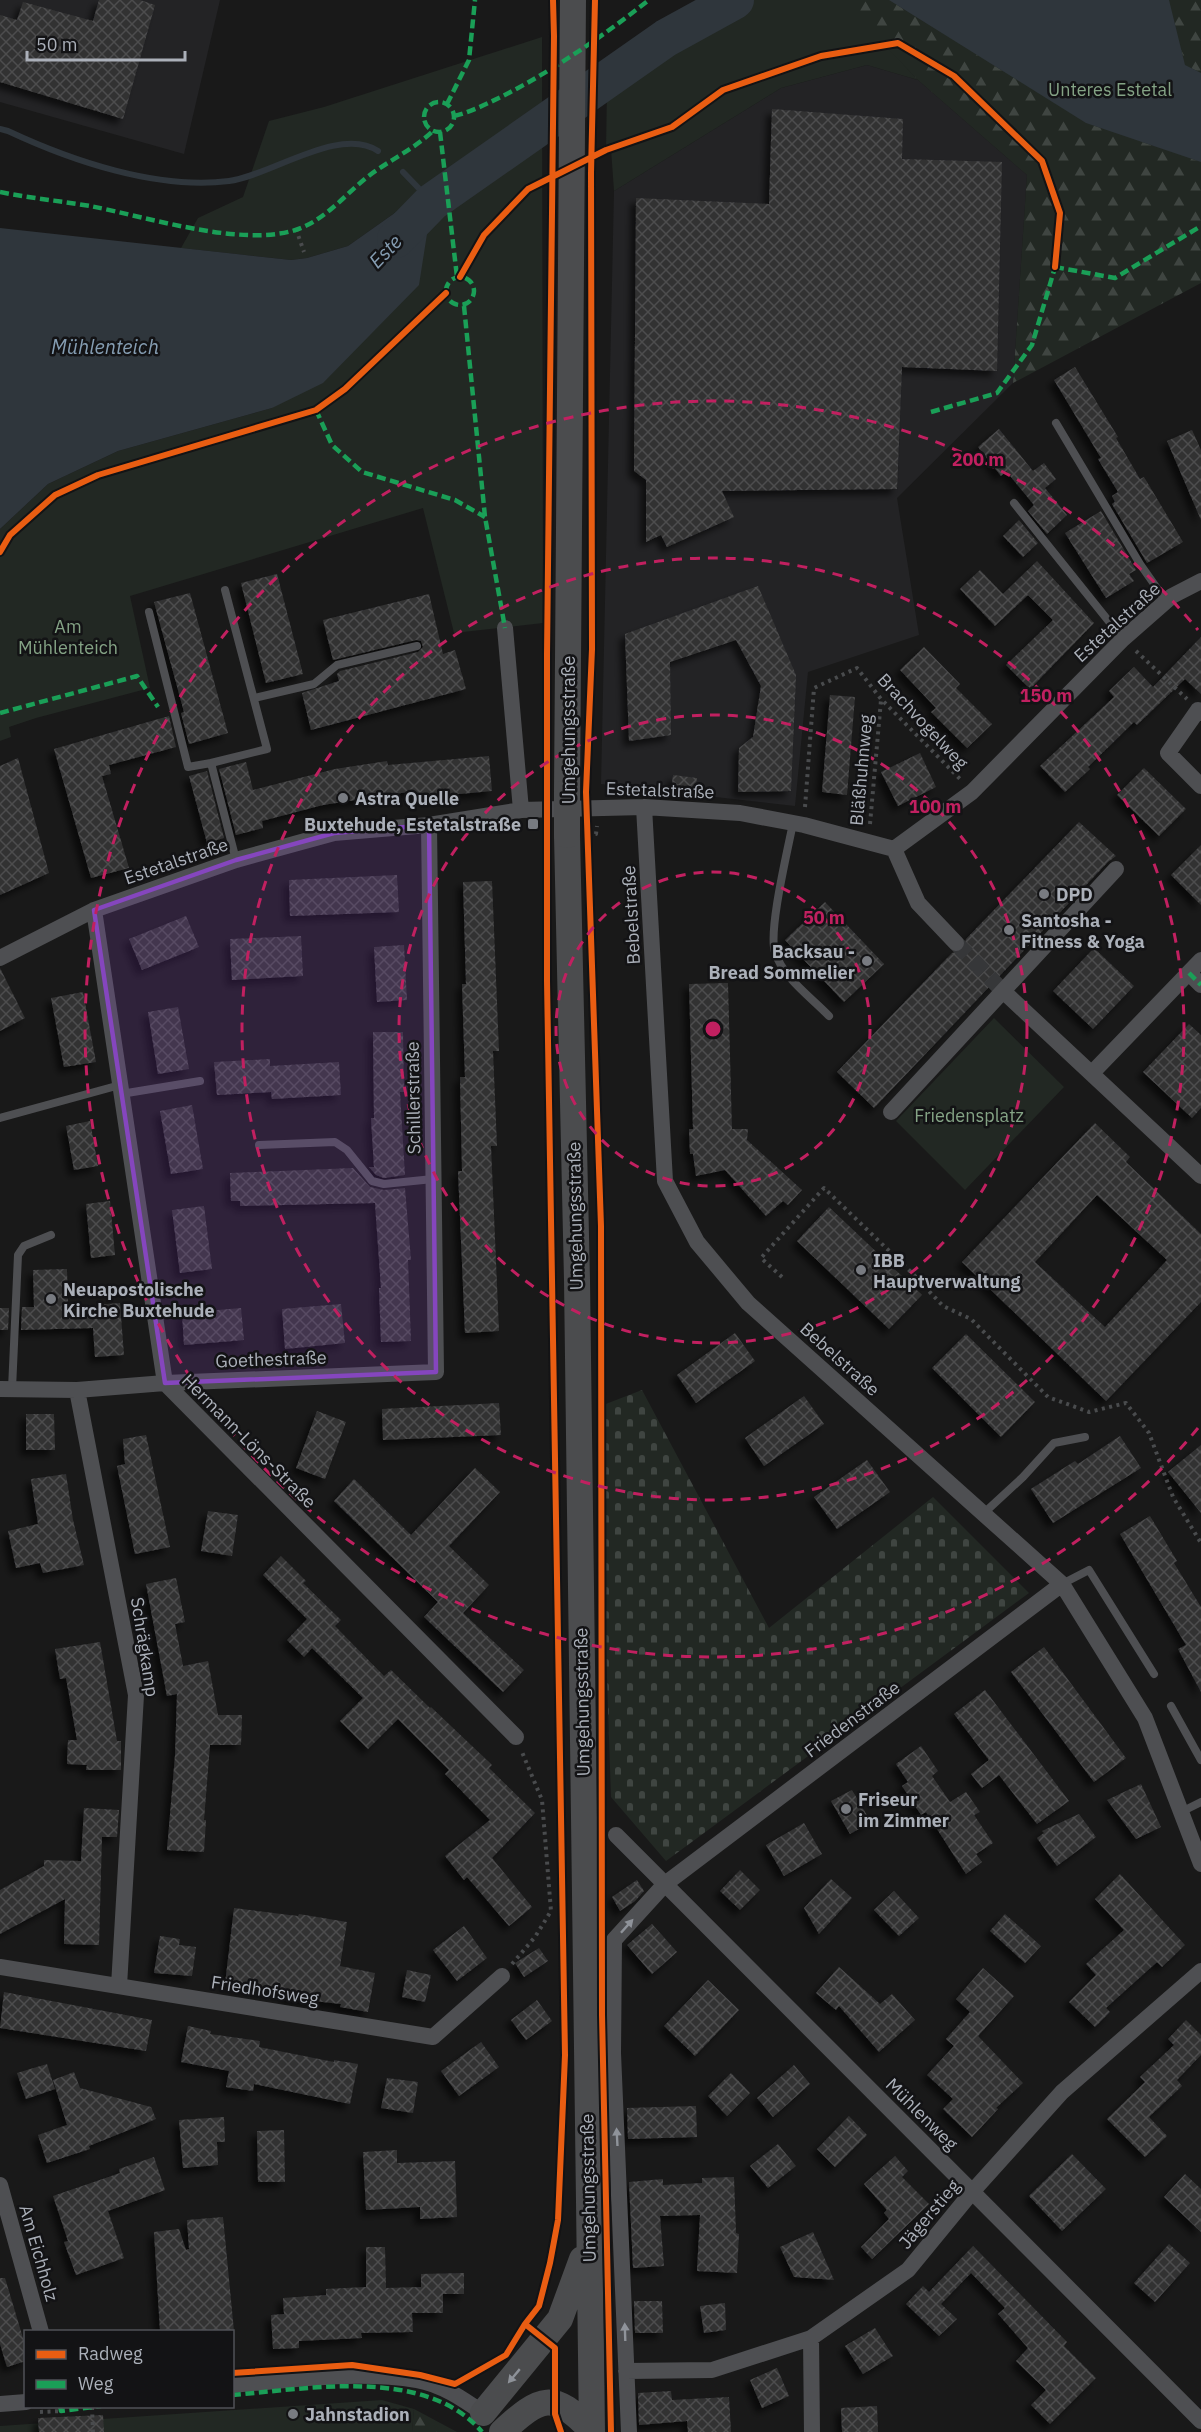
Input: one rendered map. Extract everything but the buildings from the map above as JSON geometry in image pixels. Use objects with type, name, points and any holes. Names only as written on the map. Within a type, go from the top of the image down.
[{"type":"main road","name":"Umgehungsstraße","points":[[573,12],[567,835],[577,1280],[592,2432]]},
{"type":"main road","points":[[483,2413],[560,2319],[588,2242]]},
{"type":"main road","points":[[502,2432],[527,2409],[544,2402],[568,2408],[592,2432]]},
{"type":"street","name":"Estetalstraße","points":[[0,958],[94,910],[237,860],[334,833],[429,825],[521,810],[644,807],[740,813],[798,824],[894,849],[972,792],[1124,639],[1166,601],[1201,581]]},
{"type":"street","points":[[505,628],[521,810]]},
{"type":"street","points":[[1200,712],[1168,753],[1201,786]]},
{"type":"street","name":"Bebelstraße","points":[[644,807],[665,1181],[697,1242],[748,1303],[1062,1584],[1145,1718],[1201,1864]]},
{"type":"street","name":"Schillerstraße","points":[[429,825],[436,1372]]},
{"type":"street","points":[[894,849],[918,903],[956,943]]},
{"type":"street","points":[[891,1112],[1116,869]]},
{"type":"street","name":"Hermann-Löns-Straße","points":[[94,910],[165,1383],[516,1737]]},
{"type":"street","points":[[1092,1073],[1195,979],[1201,960]]},
{"type":"street","points":[[1003,991],[1201,1176]]},
{"type":"street","name":"Goethestraße","points":[[6,1389],[77,1390],[165,1383],[436,1372]]},
{"type":"street","name":"Schrägkamp","points":[[77,1390],[136,1695],[118,1986]]},
{"type":"street","name":"Friedenstraße","points":[[629,2432],[613,2053],[614,1940],[664,1884],[1062,1584]]},
{"type":"street","name":"Mühlenweg","points":[[616,1835],[1201,2421]]},
{"type":"street","name":"Friedhofsweg","points":[[0,1967],[433,2037],[502,1976]]},
{"type":"street","name":"Jägerstieg","points":[[626,2371],[712,2370],[811,2338],[908,2270],[972,2192],[1062,2092],[1201,1971]]},
{"type":"street","name":"Am Eichholz","points":[[0,2185],[41,2330]]},
{"type":"street","points":[[811,2338],[812,2432]]},
{"type":"street","points":[[234,2385],[343,2375],[418,2380],[441,2388],[483,2413]]},
{"type":"street","points":[[0,2404],[24,2402]]},
{"type":"lane","points":[[1056,423],[1140,564],[1166,601]]},
{"type":"lane","points":[[1014,503],[1124,639]]},
{"type":"lane","points":[[149,612],[188,767],[267,749],[225,590]]},
{"type":"lane","points":[[254,698],[314,684],[337,665],[417,646]]},
{"type":"lane","points":[[211,763],[237,860]]},
{"type":"lane","points":[[798,824],[774,926],[774,951],[784,971],[829,1016]]},
{"type":"lane","points":[[0,1118],[121,1090],[200,1081]]},
{"type":"lane","points":[[260,1145],[335,1142],[347,1150],[372,1181],[384,1184],[433,1179]]},
{"type":"lane","points":[[6,1389],[18,1255],[24,1246],[51,1235]]},
{"type":"lane","points":[[984,1514],[1054,1443],[1085,1437]]},
{"type":"lane","points":[[1062,1584],[1089,1570],[1154,1674]]},
{"type":"lane","points":[[1171,1706],[1201,1760]]},
{"type":"lane","points":[[1181,1812],[1201,1802]]},
{"type":"path","points":[[296,229],[304,252]]},
{"type":"path","points":[[1124,639],[1200,712]]},
{"type":"path","points":[[782,1277],[761,1258],[824,1188],[943,1306],[971,1319],[1048,1397],[1089,1412],[1126,1403],[1149,1433],[1173,1497],[1201,1543]]},
{"type":"path","points":[[502,1976],[535,1937],[551,1911],[542,1800],[516,1737]]},
{"type":"path","points":[[92,2408],[93,2432]]},
{"type":"highlighted area","points":[[429,825],[436,1372],[165,1383],[94,910],[236,860],[334,833]]},
{"type":"shaded area","points":[[0,0],[220,0],[184,154],[0,102]]},
{"type":"shaded area","points":[[867,65],[918,80],[1027,175],[1013,383],[897,498],[919,635],[808,672],[795,806],[601,784],[614,191],[781,88]]},
{"type":"green space","name":"Unteres Estetal","points":[[699,0],[1201,0],[1201,211],[886,46],[918,80],[867,65],[781,88],[614,191],[611,149],[606,150],[610,59],[658,24]]},
{"type":"green space","points":[[841,0],[889,0],[1086,123],[1201,162],[1201,283],[1013,383],[1027,175],[918,80]]},
{"type":"green space","points":[[1169,0],[1201,0],[1201,73],[1185,65]]},
{"type":"green space","name":"Am Mühlenteich","points":[[542,37],[543,623],[454,633],[423,508],[130,596],[150,688],[9,727],[11,737],[0,741],[0,529],[48,484],[118,451],[272,408],[423,193],[348,246],[307,258],[291,260],[181,248],[198,218],[243,197],[269,121],[324,107]]},
{"type":"green space","name":"Friedensplatz","points":[[994,1018],[1064,1087],[965,1190],[896,1121]]},
{"type":"green space","points":[[642,1390],[769,1628],[933,1497],[1029,1593],[666,1861],[611,1797],[598,1407]]},
{"type":"green space","name":"Jahnstadion","points":[[382,2400],[414,2409],[412,2432],[0,2432],[0,2426]]},
{"type":"green space","points":[[414,2409],[457,2432],[412,2432]]},
{"type":"water","points":[[889,0],[1169,0],[1185,65],[1201,73],[1201,162],[1086,123]]},
{"type":"water","name":"Mühlenteich","points":[[423,193],[432,202],[419,285],[323,383],[272,408],[118,451],[48,484],[0,529],[0,228],[291,260],[307,258],[348,246]]},
{"type":"waterway","name":"Este","points":[[396,239],[432,202],[666,38],[735,0]]},
{"type":"waterway","points":[[0,129],[59,153],[116,171],[144,177],[201,183],[246,177],[305,154],[344,144],[362,145],[378,151]]},
{"type":"waterway","points":[[403,172],[432,202]]},
{"type":"tunnel","points":[[956,943],[1003,991]]},
{"type":"marked path","points":[[447,104],[469,60],[475,0]]},
{"type":"marked path","points":[[454,116],[490,102],[540,76],[649,0]]},
{"type":"marked path","points":[[439,102],[450,106],[454,117],[450,128],[439,132],[428,128],[424,117],[428,106],[439,102]]},
{"type":"marked path","points":[[0,192],[90,206],[219,233],[270,235],[292,231],[316,220],[366,178],[433,131]]},
{"type":"marked path","points":[[440,132],[457,277]]},
{"type":"marked path","points":[[1055,267],[1115,278],[1201,226]]},
{"type":"marked path","points":[[931,412],[997,393],[1032,345],[1056,264]]},
{"type":"marked path","points":[[460,277],[470,281],[474,291],[470,301],[460,305],[450,301],[446,291],[450,281],[460,277]]},
{"type":"marked path","points":[[464,306],[485,517],[505,628]]},
{"type":"marked path","points":[[316,410],[332,445],[362,472],[455,500],[485,517]]},
{"type":"marked path","points":[[0,713],[137,676],[158,707]]},
{"type":"marked path","points":[[1189,973],[1201,985]]},
{"type":"marked path","points":[[234,2395],[330,2387],[398,2390],[430,2398],[458,2411],[482,2432]]},
{"type":"marked path","points":[[60,2408],[61,2411],[85,2408]]},
{"type":"cycle path","points":[[553,0],[547,654],[547,981],[565,2055],[558,2220],[539,2306],[525,2324],[555,2348],[555,2414],[561,2432]]},
{"type":"cycle path","points":[[595,0],[591,173],[592,649],[586,792],[601,1226],[602,2015],[611,2432]]},
{"type":"cycle path","points":[[460,277],[484,235],[528,189],[606,150],[672,127],[723,90],[821,56],[898,43],[954,76],[1042,161],[1060,213],[1055,267]]},
{"type":"cycle path","points":[[0,552],[10,535],[55,495],[98,475],[316,410],[345,389],[446,293]]},
{"type":"cycle path","points":[[234,2373],[352,2365],[420,2375],[455,2384],[506,2355],[525,2324]]},
{"type":"place","name":"Astra Quelle","points":[[343,798]]},
{"type":"place","name":"Buxtehude, Estetalstraße","points":[[533,824]]},
{"type":"place","name":"DPD","points":[[1044,894]]},
{"type":"place","name":"Santosha - Fitness & Yoga","points":[[1009,930]]},
{"type":"place","name":"Backsau - Bread Sommelier","points":[[867,961]]},
{"type":"place","name":"IBB Hauptverwaltung","points":[[861,1270]]},
{"type":"place","name":"Neuapostolische Kirche Buxtehude","points":[[51,1299]]},
{"type":"place","name":"Friseur im Zimmer","points":[[846,1809]]},
{"type":"place","name":"Jahnstadion","points":[[293,2414]]}]
